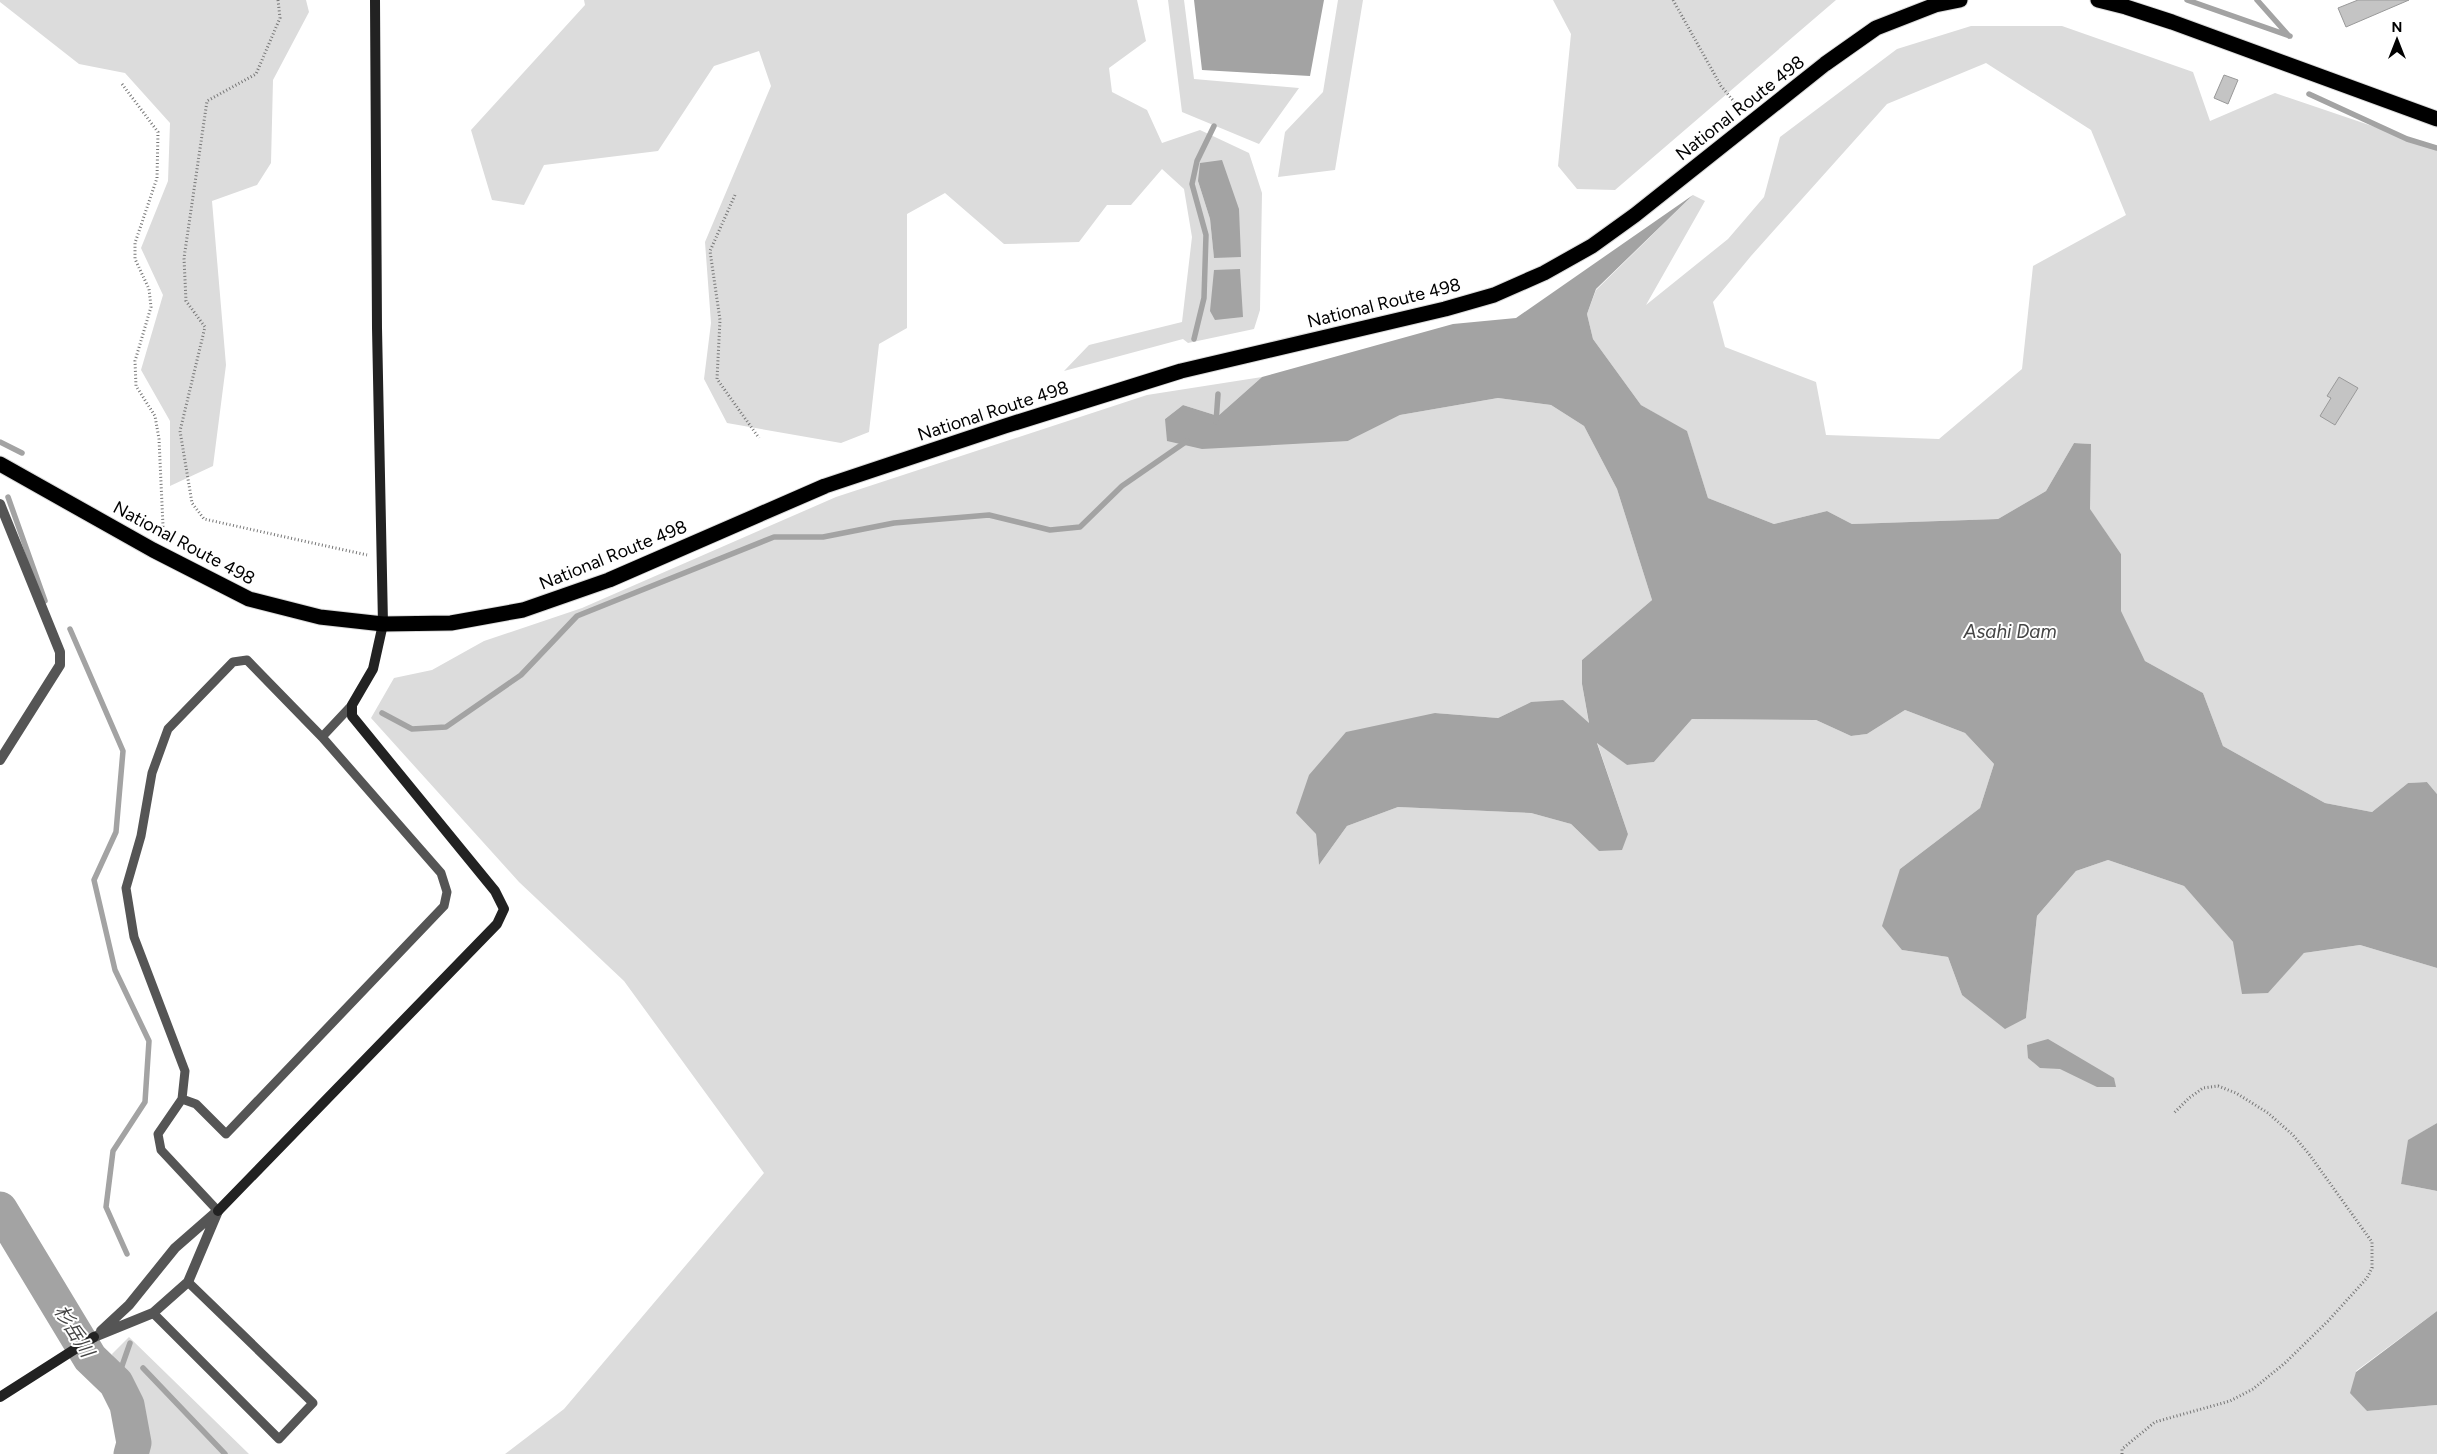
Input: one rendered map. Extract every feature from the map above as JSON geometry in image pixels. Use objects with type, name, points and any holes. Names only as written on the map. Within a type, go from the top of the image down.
[{"type":"highway","name":"National Route 498","points":[[0,464],[153,550],[249,599],[320,617],[383,624],[451,622],[522,610],[609,580],[825,486],[1005,426],[1181,371],[1445,309],[1494,295],[1544,273],[1592,246],[1635,215],[1826,64],[1876,28],[1935,5],[1960,0]]},
{"type":"highway","points":[[2098,0],[2172,22],[2437,119]]},
{"type":"street","points":[[0,1397],[94,1337],[129,1305],[175,1248],[218,1211],[497,924],[504,909],[495,891],[352,716],[352,705],[373,669],[383,624],[377,328],[375,0]]},
{"type":"street","points":[[0,504],[60,652],[60,665],[0,760]]},
{"type":"street","points":[[94,1337],[153,1313],[188,1282],[218,1211]]},
{"type":"lane","points":[[182,1100],[196,1104],[226,1134],[444,906],[447,892],[441,873],[322,737],[247,660],[233,662],[168,729],[152,773],[141,836],[126,888],[134,937],[185,1071],[182,1100],[158,1134],[160,1150],[218,1211]]},
{"type":"lane","points":[[322,737],[352,705]]},
{"type":"lane","points":[[153,1313],[278,1439],[313,1403],[188,1282]]},
{"type":"path","points":[[278,0],[280,18],[256,74],[207,101],[184,258],[186,301],[205,327],[180,431],[192,503],[204,520],[381,558]]},
{"type":"path","points":[[1674,0],[1721,86],[1752,123]]},
{"type":"path","points":[[122,84],[158,132],[157,178],[135,243],[135,259],[149,288],[150,307],[135,361],[136,386],[155,416],[160,438],[163,526],[153,550]]},
{"type":"path","points":[[735,195],[710,251],[720,320],[717,380],[759,438]]},
{"type":"path","points":[[2122,1454],[2122,1449],[2155,1422],[2230,1401],[2253,1389],[2285,1364],[2328,1321],[2367,1278],[2372,1268],[2372,1242],[2309,1154],[2293,1135],[2268,1113],[2236,1093],[2218,1086],[2203,1088],[2188,1098],[2174,1113]]},
{"type":"shaded area","points":[[0,0],[306,0],[309,12],[273,80],[271,163],[257,185],[212,201],[226,365],[213,466],[170,486],[170,421],[141,370],[163,295],[141,248],[168,181],[170,123],[125,73],[79,64],[0,2]]},
{"type":"shaded area","points":[[584,0],[1137,0],[1146,41],[1109,68],[1112,92],[1147,110],[1162,143],[1200,130],[1249,153],[1262,193],[1260,310],[1254,329],[1188,343],[1183,339],[1064,371],[1089,345],[1182,322],[1192,237],[1184,189],[1162,169],[1131,205],[1107,205],[1079,242],[1004,244],[945,193],[907,214],[907,328],[879,344],[869,432],[841,443],[727,423],[704,379],[711,323],[705,242],[771,86],[759,51],[714,66],[658,151],[544,165],[524,205],[492,200],[471,130],[585,5]],"holes":[[[1198,181],[1241,257],[1214,257],[1210,219]]]},
{"type":"shaded area","points":[[1168,0],[1184,0],[1194,79],[1299,88],[1259,144],[1182,112]]},
{"type":"shaded area","points":[[1338,0],[1363,0],[1335,170],[1278,177],[1285,132],[1323,92]]},
{"type":"shaded area","points":[[1553,0],[1836,0],[1615,190],[1577,189],[1558,166],[1571,34]]},
{"type":"shaded area","points":[[1971,26],[2062,26],[2193,72],[2210,121],[2275,93],[2437,148],[2437,794],[2427,782],[2408,783],[2372,812],[2325,803],[2223,746],[2203,693],[2145,661],[2120,611],[2121,554],[2090,510],[2090,444],[2074,443],[2046,491],[1998,519],[1852,524],[1827,511],[1774,524],[1708,498],[1687,432],[1641,405],[1593,339],[1587,314],[1596,290],[1693,195],[1705,201],[1646,305],[1728,239],[1764,197],[1780,137],[1897,49]],"holes":[[[1986,63],[2091,130],[2126,215],[2033,266],[2022,369],[1939,439],[1826,435],[1816,382],[1725,347],[1713,302],[1751,256],[1887,104]]]},
{"type":"shaded area","points":[[1262,377],[1218,416],[1183,405],[1165,419],[1348,441],[1400,415],[1498,398],[1551,405],[1584,426],[1617,489],[1652,600],[1582,660],[1582,684],[1589,724],[1531,702],[1498,718],[1435,713],[1316,834],[1319,865],[1347,826],[1398,807],[1531,813],[1571,824],[1599,851],[1628,834],[1597,742],[1627,765],[1654,762],[1692,719],[1816,720],[1851,736],[1867,734],[1905,710],[1965,733],[1994,764],[1980,808],[1900,869],[1902,950],[1948,957],[1962,995],[2026,1018],[2037,916],[2076,871],[2108,860],[2184,886],[2233,942],[2268,992],[2304,953],[2360,945],[2437,968],[2437,1123],[2409,1140],[2401,1184],[2437,1191],[2437,1311],[2356,1371],[2367,1411],[2437,1405],[2437,1454],[505,1454],[564,1409],[764,1173],[624,981],[519,882],[371,718],[394,678],[432,670],[484,641],[582,608],[836,497],[1147,395]]},
{"type":"shaded area","points":[[129,1337],[249,1454],[141,1454],[142,1435],[112,1354]]},
{"type":"water","points":[[1194,0],[1324,0],[1310,76],[1202,70]]},
{"type":"water","points":[[1222,160],[1239,209],[1241,257],[1214,258],[1210,219],[1198,181],[1200,163]]},
{"type":"water","name":"Asahi Dam","points":[[1693,195],[1596,289],[1587,314],[1593,339],[1641,405],[1687,431],[1708,498],[1774,524],[1827,511],[1852,524],[1998,519],[2046,491],[2074,443],[2091,444],[2090,509],[2121,554],[2121,611],[2145,661],[2203,693],[2223,746],[2325,803],[2372,812],[2408,783],[2427,782],[2437,794],[2437,968],[2360,945],[2304,953],[2268,993],[2242,994],[2233,942],[2184,886],[2108,860],[2076,871],[2037,916],[2026,1018],[2005,1029],[1962,995],[1948,957],[1902,950],[1882,926],[1900,869],[1980,808],[1994,764],[1965,733],[1905,710],[1867,734],[1851,736],[1816,720],[1692,719],[1654,762],[1627,765],[1597,743],[1628,834],[1622,850],[1599,851],[1571,824],[1531,813],[1398,807],[1347,826],[1319,865],[1316,834],[1296,813],[1309,775],[1346,732],[1435,713],[1498,718],[1531,702],[1563,700],[1589,723],[1582,684],[1582,660],[1652,600],[1617,489],[1584,426],[1551,405],[1498,398],[1400,415],[1348,441],[1202,449],[1167,441],[1165,419],[1183,405],[1218,416],[1262,377],[1453,324],[1516,318]]},
{"type":"water","points":[[1240,269],[1243,317],[1215,320],[1210,311],[1214,270]]},
{"type":"water","points":[[2048,1039],[2114,1078],[2116,1087],[2097,1087],[2060,1069],[2040,1068],[2028,1058],[2027,1045]]},
{"type":"water","points":[[2437,1123],[2437,1191],[2401,1184],[2408,1140]]},
{"type":"water","points":[[2437,1311],[2437,1405],[2367,1411],[2350,1393],[2356,1372]]},
{"type":"building","points":[[2358,0],[2409,0],[2346,27],[2338,8]]},
{"type":"building","points":[[2224,75],[2238,80],[2228,104],[2214,98]]},
{"type":"building","points":[[2339,377],[2358,388],[2335,425],[2320,416],[2331,398],[2327,396]]},
{"type":"waterway","points":[[2187,0],[2290,36]]},
{"type":"waterway","points":[[2257,0],[2289,36]]},
{"type":"waterway","points":[[2309,94],[2407,139],[2437,148]]},
{"type":"waterway","points":[[1194,339],[1204,298],[1206,235],[1192,184],[1197,161],[1214,126]]},
{"type":"waterway","points":[[1216,422],[1218,394]]},
{"type":"waterway","points":[[382,713],[412,729],[446,727],[521,675],[577,616],[774,537],[823,537],[894,523],[989,515],[1050,530],[1080,527],[1122,486],[1187,441]]},
{"type":"waterway","points":[[0,442],[22,453]]},
{"type":"waterway","points":[[8,497],[45,601]]},
{"type":"waterway","points":[[70,629],[123,751],[116,832],[94,880],[115,970],[149,1041],[145,1102],[113,1151],[106,1207],[127,1254]]},
{"type":"waterway","name":"杉岳川","points":[[0,1209],[90,1358],[116,1383],[127,1405],[134,1443],[131,1454]]},
{"type":"waterway","points":[[116,1383],[130,1343]]},
{"type":"waterway","points":[[143,1368],[225,1454]]}]
